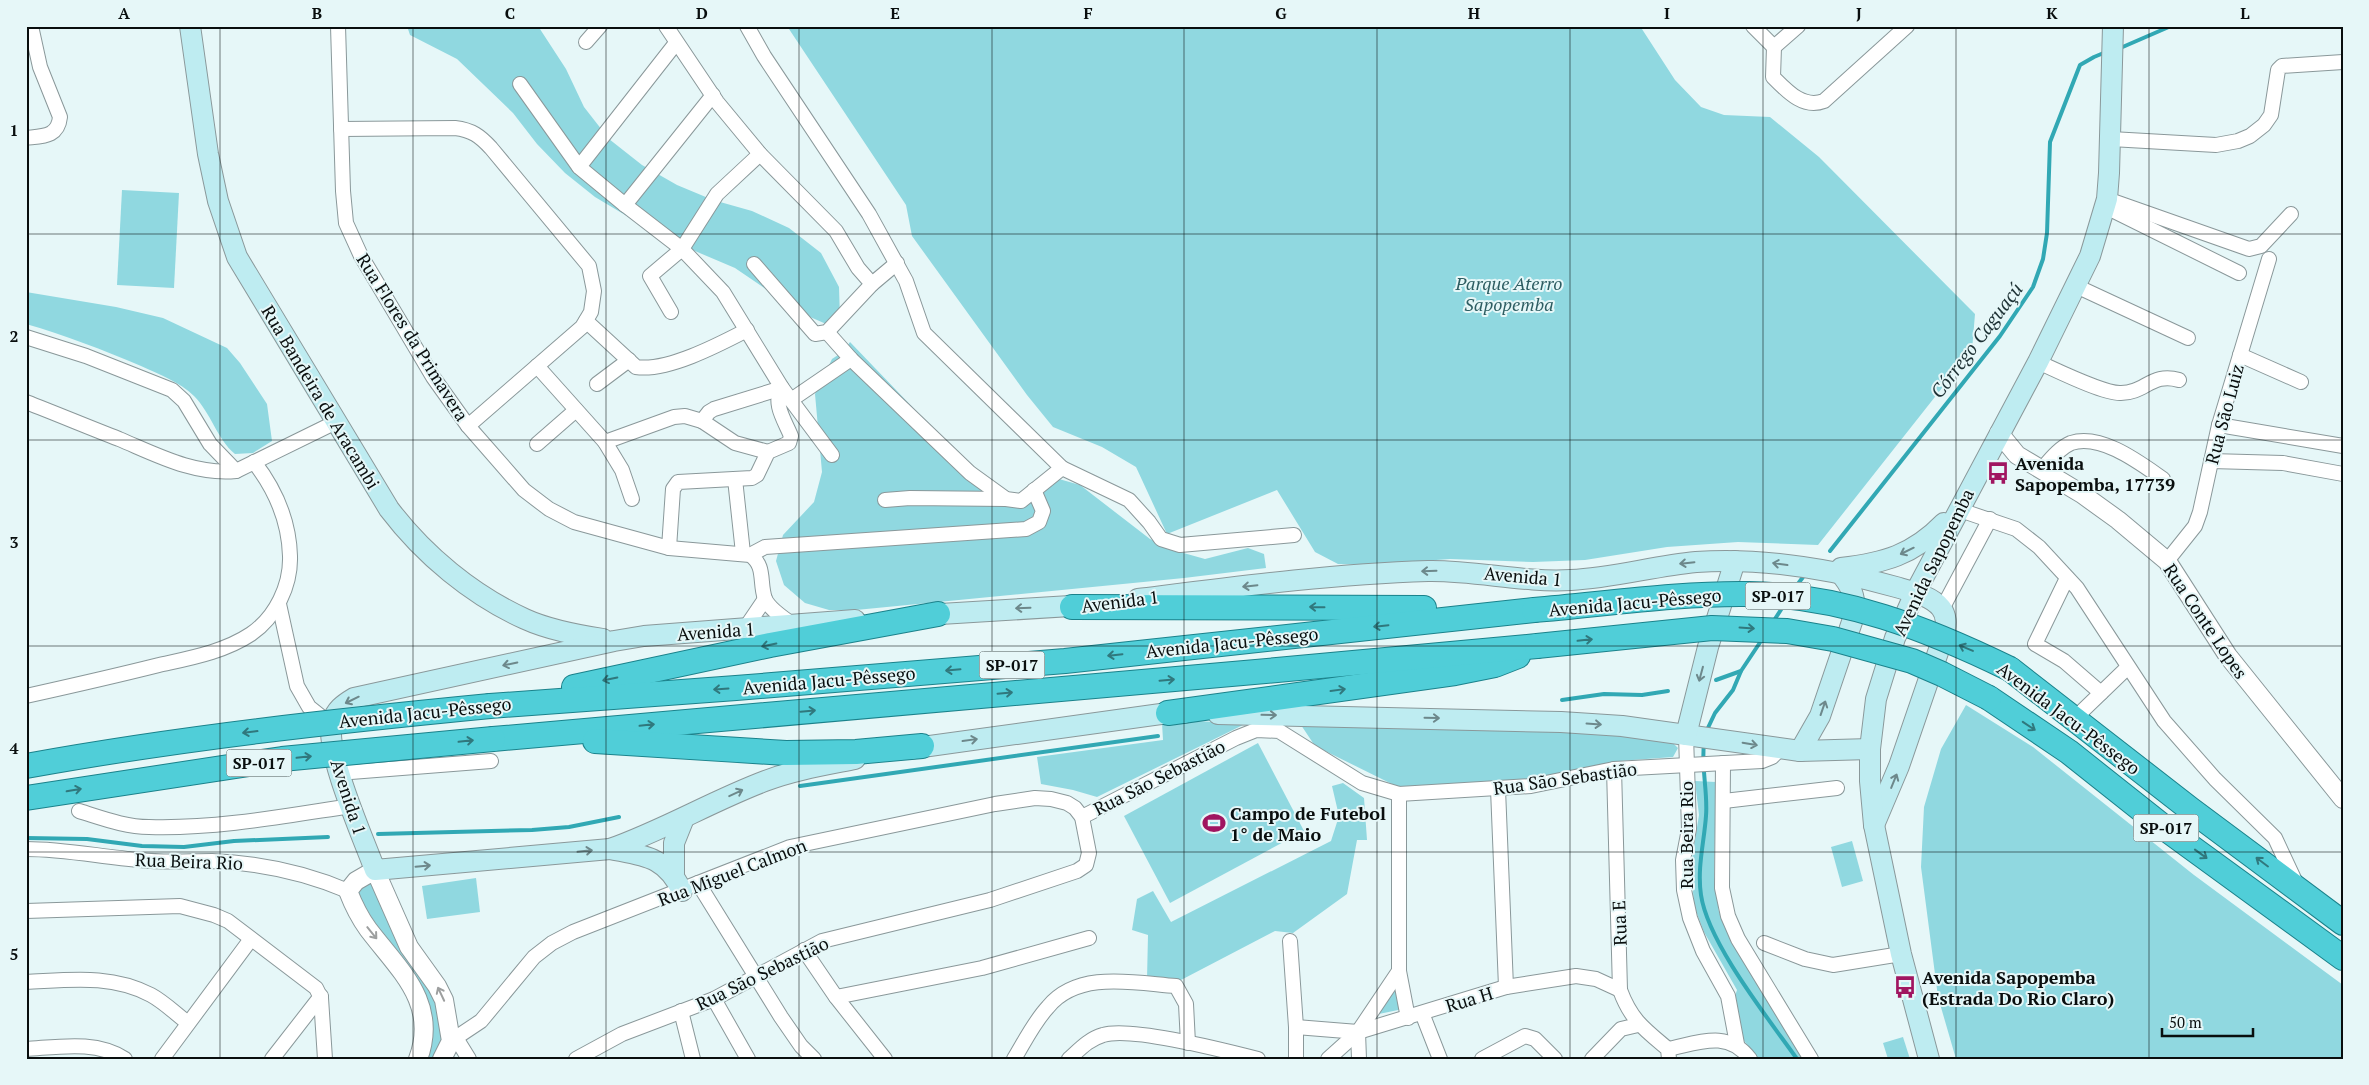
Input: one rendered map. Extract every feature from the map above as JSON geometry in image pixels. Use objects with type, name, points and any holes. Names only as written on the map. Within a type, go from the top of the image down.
[{"type":"highway","name":"Avenida Jacu-Pêssego","points":[[26,766],[223,736],[356,719],[536,701],[736,688],[1065,661],[1506,612],[1700,595],[1750,594],[1782,596],[1853,608],[1884,616],[1930,633],[2010,669],[2343,923]]},
{"type":"highway","points":[[1072,607],[1476,607],[1506,612]]},
{"type":"highway","points":[[536,701],[571,688],[614,678],[770,645],[938,614]]},
{"type":"highway","name":"Avenida Jacu-Pêssego","points":[[26,798],[282,759],[492,750],[536,736],[1534,646],[1712,628],[1787,631],[1833,639],[1912,661],[1989,698],[2069,752],[2166,828],[2343,958]]},
{"type":"highway","points":[[1168,713],[1370,686],[1495,666],[1515,658],[1534,646]]},
{"type":"highway","points":[[536,736],[786,754],[856,752],[922,746]]},
{"type":"main road","name":"Rua Bandeira de Aracambi","points":[[190,26],[208,154],[226,230],[237,257],[338,421],[389,509],[408,533],[432,558],[496,603],[525,619],[545,626],[614,641]]},
{"type":"main road","name":"Avenida Sapopemba","points":[[1929,1059],[1902,954],[1874,825],[1870,781],[1870,749],[1874,712],[1882,677],[1901,624],[1915,593],[1958,509],[2038,362],[2090,256],[2106,203],[2111,139],[2113,26]]},
{"type":"main road","points":[[1832,572],[1867,565],[1908,552],[1928,540],[1958,509]]},
{"type":"main road","points":[[1690,735],[1708,647],[1735,560]]},
{"type":"main road","name":"Avenida 1","points":[[375,870],[338,773],[331,725],[336,711],[354,698],[644,636],[938,614],[1072,607],[1371,575],[1459,571],[1525,579],[1573,580],[1658,566],[1735,560],[1772,562],[1832,572],[1915,593],[1936,603],[1942,609]]},
{"type":"main road","points":[[1790,750],[1820,716],[1855,613],[1855,597],[1850,585],[1832,572]]},
{"type":"main road","points":[[1874,825],[1902,759],[1944,632],[1946,623],[1942,609]]},
{"type":"main road","points":[[545,626],[552,640],[549,655]]},
{"type":"main road","points":[[375,870],[610,849],[644,837],[740,791],[795,772],[922,746],[1168,713],[1518,720],[1622,726],[1790,750],[1870,749]]},
{"type":"main road","points":[[684,818],[674,843],[685,883]]},
{"type":"main road","points":[[610,849],[655,860],[685,883]]},
{"type":"street","points":[[26,138],[48,135],[55,131],[59,126],[60,117],[40,67],[31,26]]},
{"type":"street","name":"Rua Flores da Primavera","points":[[338,26],[342,191],[346,223],[361,256],[433,377],[468,426],[524,490],[549,509],[574,522],[668,548],[746,554]]},
{"type":"street","points":[[586,42],[600,26]]},
{"type":"street","points":[[666,26],[712,95],[760,154],[836,231],[858,268],[872,284]]},
{"type":"street","points":[[747,26],[764,56],[843,171],[897,264],[906,282],[924,333],[1062,468],[1128,500],[1149,522],[1161,539],[1180,545],[1294,535]]},
{"type":"street","points":[[1753,26],[1774,47]]},
{"type":"street","points":[[1798,26],[1774,47],[1773,77],[1802,102],[1812,104],[1824,101],[1906,26]]},
{"type":"street","points":[[579,167],[676,43]]},
{"type":"street","points":[[2111,139],[2216,145],[2238,141],[2250,136],[2264,125],[2271,115],[2278,70],[2282,66],[2343,62]]},
{"type":"street","points":[[520,84],[579,167],[682,250],[723,292],[782,388],[832,455]]},
{"type":"street","points":[[625,205],[712,95]]},
{"type":"street","points":[[341,129],[455,128],[469,130],[480,136],[589,266],[594,291],[591,312],[582,327],[468,426]]},
{"type":"street","points":[[671,312],[650,276],[682,250],[717,194],[760,154]]},
{"type":"street","points":[[2106,203],[2250,249],[2261,246],[2291,214]]},
{"type":"street","points":[[2106,203],[2239,273]]},
{"type":"street","name":"Rua São Luiz","points":[[2167,561],[2194,526],[2200,512],[2219,425],[2268,259]]},
{"type":"street","points":[[754,264],[815,334],[827,332],[872,284],[897,264]]},
{"type":"street","points":[[2076,286],[2188,338]]},
{"type":"street","points":[[586,321],[636,368],[646,369],[702,352],[747,330]]},
{"type":"street","points":[[827,332],[851,359],[970,473],[1006,499]]},
{"type":"street","points":[[26,336],[86,356],[172,390],[184,401],[210,444],[236,470]]},
{"type":"street","points":[[2240,355],[2301,382]]},
{"type":"street","points":[[791,400],[851,359]]},
{"type":"street","points":[[597,384],[629,360]]},
{"type":"street","points":[[2038,362],[2114,393],[2132,391],[2163,377],[2179,380]]},
{"type":"street","points":[[537,366],[605,442],[622,470],[632,499]]},
{"type":"street","points":[[702,421],[708,412],[714,409],[782,388]]},
{"type":"street","points":[[605,442],[674,417],[685,416],[702,421],[735,443],[768,452],[789,444],[791,436],[778,405],[778,394],[782,388]]},
{"type":"street","points":[[26,402],[176,463],[204,471],[236,470],[338,421]]},
{"type":"street","points":[[537,444],[576,410]]},
{"type":"street","points":[[2219,425],[2343,446]]},
{"type":"street","name":"Rua Conte Lopes","points":[[1999,433],[2017,455],[2042,469],[2118,520],[2167,561],[2228,656],[2343,799]]},
{"type":"street","points":[[2042,469],[2063,448],[2083,441],[2119,451],[2163,479]]},
{"type":"street","points":[[668,548],[674,489],[678,482],[752,478],[757,475],[768,452]]},
{"type":"street","points":[[1987,456],[2017,455]]},
{"type":"street","points":[[2211,461],[2283,463],[2343,474]]},
{"type":"street","points":[[26,696],[202,655],[232,645],[252,633],[279,604],[291,569],[290,542],[279,505],[267,480],[254,462]]},
{"type":"street","points":[[885,500],[910,498],[1006,499],[1021,501],[1062,468]]},
{"type":"street","points":[[735,479],[746,554]]},
{"type":"street","points":[[746,554],[765,547],[1026,529],[1039,522],[1043,512],[1034,490]]},
{"type":"street","points":[[1958,509],[2016,529],[2039,547],[2076,588],[2164,721],[2215,778],[2275,838],[2300,891]]},
{"type":"street","points":[[1942,609],[1990,519]]},
{"type":"street","points":[[746,554],[758,560],[765,599],[778,613],[795,626]]},
{"type":"street","points":[[2067,578],[2035,644],[2064,661],[2101,693]]},
{"type":"street","points":[[744,630],[765,599]]},
{"type":"street","points":[[279,604],[297,686],[309,707],[331,725]]},
{"type":"street","points":[[2074,719],[2128,667]]},
{"type":"street","name":"Rua São Sebastião","points":[[576,1059],[622,1034],[714,999],[804,950],[843,934],[945,912],[1077,871],[1086,865],[1090,853],[1082,817],[1227,742],[1256,730],[1267,729],[1287,734],[1322,759],[1362,783],[1399,794],[1498,789],[1540,784],[1614,768],[1762,761],[1790,750]]},
{"type":"street","name":"Rua Beira Rio","points":[[1690,735],[1689,829],[1683,860],[1684,890],[1693,926],[1703,951],[1728,996],[1736,1044]]},
{"type":"street","points":[[338,773],[492,750]]},
{"type":"street","points":[[1718,763],[1724,801],[1722,888],[1728,916],[1738,939],[1811,1059]]},
{"type":"street","name":"Rua E","points":[[1614,768],[1620,990],[1628,1011],[1638,1024],[1668,1054]]},
{"type":"street","points":[[1724,801],[1837,788]]},
{"type":"street","points":[[1498,789],[1506,987]]},
{"type":"street","points":[[1399,794],[1399,971],[1408,1018]]},
{"type":"street","name":"Rua Miguel Calmon","points":[[454,1040],[481,1021],[534,957],[552,943],[685,883],[790,847],[994,804],[1035,798],[1050,799],[1068,803],[1082,817]]},
{"type":"street","points":[[79,811],[121,824],[149,827],[251,821],[351,806]]},
{"type":"street","name":"Rua Beira Rio","points":[[26,849],[57,850],[141,860],[210,861],[265,866],[318,878],[348,891]]},
{"type":"street","points":[[418,1059],[424,1044],[425,1030],[422,1009],[400,968],[367,928],[348,891],[356,881],[375,870],[409,947],[437,986],[444,1000],[454,1040],[469,1059]]},
{"type":"street","points":[[685,883],[757,977],[786,1024],[814,1059]]},
{"type":"street","points":[[26,911],[180,906],[221,918],[299,973],[316,988],[321,996],[325,1059]]},
{"type":"street","points":[[836,997],[982,968],[1089,938]]},
{"type":"street","points":[[162,1059],[251,939]]},
{"type":"street","points":[[1290,942],[1296,1027],[1296,1059]]},
{"type":"street","points":[[1764,943],[1805,959],[1833,965],[1902,954]]},
{"type":"street","points":[[804,950],[836,997],[885,1059]]},
{"type":"street","points":[[1359,1059],[1358,1032],[1399,971]]},
{"type":"street","name":"Rua H","points":[[1328,1059],[1358,1032],[1506,987],[1576,976],[1596,979],[1620,990]]},
{"type":"street","points":[[26,982],[93,978],[113,980],[152,996],[188,1023]]},
{"type":"street","points":[[1014,1059],[1049,1005],[1066,991],[1093,983],[1176,986],[1186,1004],[1188,1043]]},
{"type":"street","points":[[272,1059],[321,996]]},
{"type":"street","points":[[714,999],[748,1059]]},
{"type":"street","points":[[681,1011],[693,1059]]},
{"type":"street","points":[[1422,1013],[1440,1059]]},
{"type":"street","points":[[1598,1056],[1621,1029],[1638,1024]]},
{"type":"street","points":[[1296,1027],[1358,1032]]},
{"type":"street","points":[[1069,1059],[1088,1041],[1105,1034],[1123,1032],[1188,1043],[1258,1059]]},
{"type":"street","points":[[1482,1059],[1525,1036],[1535,1039],[1555,1059]]},
{"type":"street","points":[[442,1059],[454,1040]]},
{"type":"street","points":[[1668,1054],[1718,1040],[1736,1044],[1750,1059]]},
{"type":"street","points":[[26,1049],[101,1048],[125,1059]]},
{"type":"green space","points":[[407,26],[538,26],[566,69],[584,107],[609,139],[642,165],[677,185],[713,200],[752,211],[789,228],[821,253],[839,287],[840,319],[833,327],[801,313],[735,268],[662,237],[595,197],[565,173],[537,144],[513,113],[457,59],[410,35]]},
{"type":"green space","name":"Parque Aterro Sapopemba","points":[[787,26],[1640,26],[1675,80],[1701,107],[1724,115],[1770,117],[1819,157],[1975,314],[1972,350],[1818,545],[1738,542],[1667,547],[1585,560],[1533,562],[1450,559],[1367,565],[1338,564],[1315,552],[1277,490],[1167,534],[1136,467],[1102,447],[1053,427],[1027,395],[912,236],[906,205]]},
{"type":"green space","points":[[122,190],[179,193],[174,288],[117,285]]},
{"type":"green space","points":[[26,292],[116,307],[163,318],[227,348],[240,363],[267,404],[272,441],[253,453],[235,454],[223,441],[200,403],[176,382],[112,354],[26,324]]},
{"type":"green space","points":[[850,342],[920,415],[946,447],[1006,499],[1059,479],[1080,485],[1150,539],[1180,552],[1205,559],[1248,548],[1264,554],[1266,568],[1184,578],[856,610],[829,610],[805,603],[784,585],[776,561],[783,535],[814,502],[822,472],[815,394],[832,359],[844,351]]},
{"type":"green space","points":[[1966,705],[2033,747],[2194,875],[2343,985],[2343,1059],[1956,1059],[1938,997],[1921,867],[1924,807],[1941,749]]},
{"type":"green space","points":[[1190,721],[1247,723],[1097,797],[1041,784],[1037,757],[1163,740],[1162,723]]},
{"type":"green space","points":[[1301,725],[1570,732],[1669,739],[1678,748],[1673,757],[1619,761],[1543,779],[1400,788],[1315,746]]},
{"type":"green space","name":"Campo de Futebol 1° de Maio","points":[[1258,743],[1304,831],[1170,903],[1124,816]]},
{"type":"green space","points":[[1695,781],[1716,782],[1714,877],[1719,912],[1734,944],[1805,1059],[1759,1059],[1740,1036],[1734,999],[1737,990],[1704,932],[1694,906],[1691,864],[1699,815]]},
{"type":"green space","points":[[1343,783],[1364,798],[1367,840],[1357,840],[1347,894],[1293,933],[1275,931],[1181,980],[1147,979],[1148,935],[1132,930],[1137,899],[1153,891],[1171,922],[1331,841],[1339,816],[1332,786]]},
{"type":"green space","points":[[1852,841],[1863,881],[1842,887],[1831,847]]},
{"type":"green space","points":[[476,878],[480,912],[427,919],[422,886]]},
{"type":"green space","points":[[368,883],[372,883],[434,984],[443,1034],[438,1059],[424,1059],[420,992],[358,896],[358,889]]},
{"type":"green space","points":[[1399,985],[1403,1009],[1374,1015]]},
{"type":"green space","points":[[1903,1037],[1910,1059],[1888,1059],[1883,1043]]},
{"type":"waterway","name":"Córrego Caguaçú","points":[[2118,49],[2171,26]]},
{"type":"waterway","name":"Córrego Caguaçú","points":[[1830,551],[2000,336],[2033,287],[2043,259],[2047,233],[2050,142],[2080,65],[2106,52]]},
{"type":"waterway","name":"Córrego Caguaçú","points":[[1795,588],[1803,577]]},
{"type":"waterway","name":"Córrego Caguaçú","points":[[1773,622],[1784,605]]},
{"type":"waterway","name":"Córrego Caguaçú","points":[[1706,732],[1715,713],[1733,690],[1741,671],[1763,638]]},
{"type":"waterway","points":[[1716,680],[1741,671]]},
{"type":"waterway","points":[[1562,700],[1604,694],[1642,695],[1668,691]]},
{"type":"waterway","points":[[800,786],[1158,736]]},
{"type":"waterway","points":[[1704,744],[1703,762],[1706,807],[1700,885],[1706,914],[1715,935],[1741,980],[1797,1059]]},
{"type":"waterway","points":[[378,834],[532,830],[569,827],[619,817]]},
{"type":"waterway","points":[[26,838],[87,839],[142,846],[184,847],[234,841],[328,837]]},
{"type":"place","name":"Avenida Sapopemba, 17739","points":[[1998,473]]},
{"type":"place","name":"Campo de Futebol 1° de Maio","points":[[1214,823]]},
{"type":"place","name":"Avenida Sapopemba (Estrada Do Rio Claro)","points":[[1905,987]]}]
